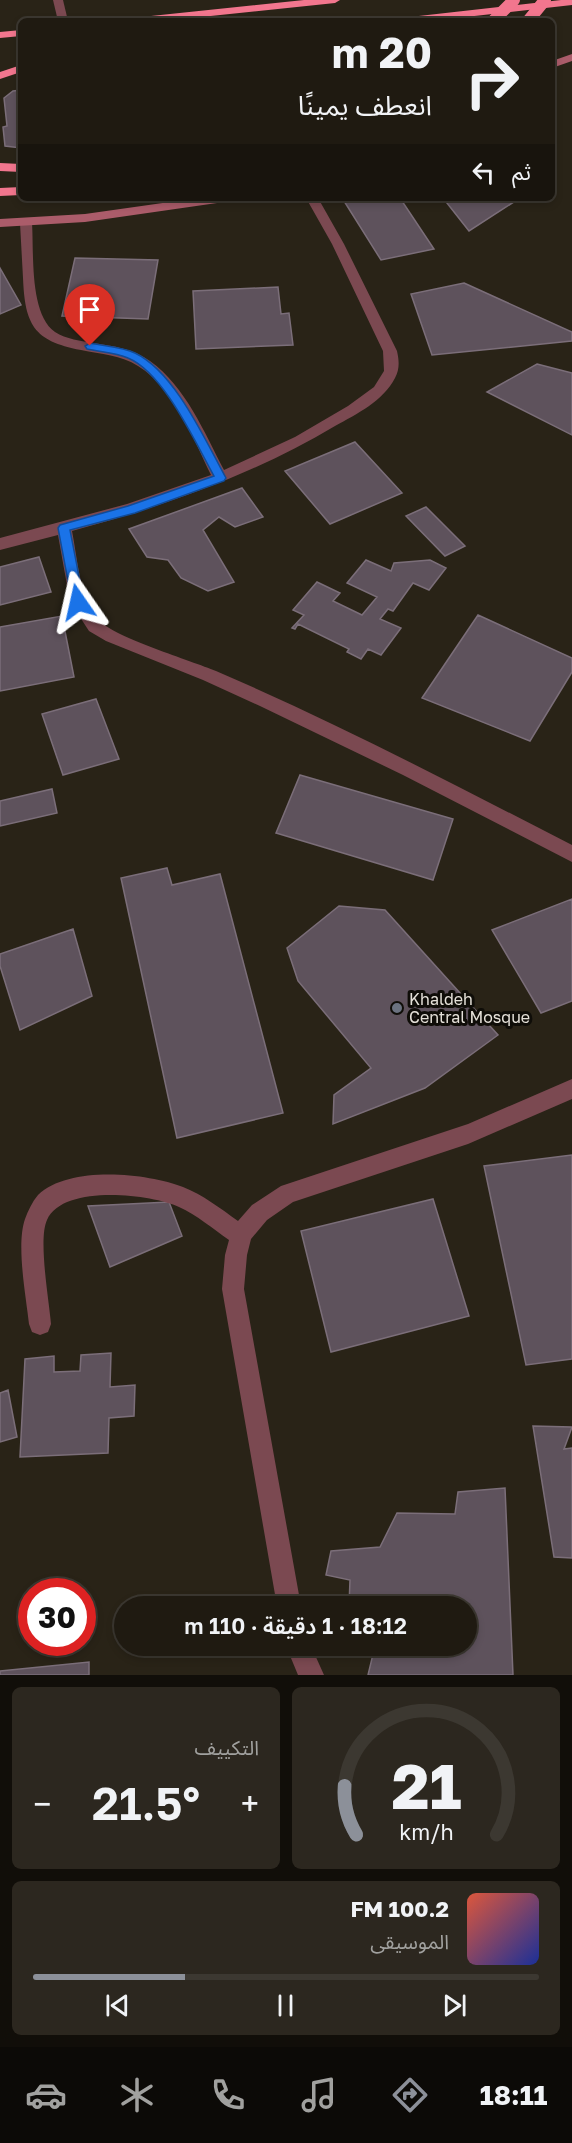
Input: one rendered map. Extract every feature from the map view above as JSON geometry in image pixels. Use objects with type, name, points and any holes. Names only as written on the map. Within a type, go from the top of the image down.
[{"type":"highway","points":[[149,18],[219,0]]},
{"type":"highway","points":[[165,18],[335,0]]},
{"type":"highway","points":[[496,18],[514,0]]},
{"type":"highway","points":[[530,18],[545,0]]},
{"type":"highway","points":[[428,18],[572,2]]},
{"type":"highway","points":[[0,35],[18,33]]},
{"type":"highway","points":[[0,65],[18,63]]},
{"type":"highway","points":[[0,76],[18,69]]},
{"type":"highway","points":[[0,167],[18,168]]},
{"type":"highway","points":[[0,192],[18,191]]},
{"type":"street","points":[[58,0],[62,18]]},
{"type":"street","points":[[555,65],[572,57]]},
{"type":"street","points":[[0,223],[27,223],[152,210],[206,201]]},
{"type":"street","points":[[0,544],[131,510],[220,478],[295,443],[360,405],[379,390],[392,366],[390,351],[314,201]]},
{"type":"street","points":[[27,223],[32,308],[35,320],[42,330],[66,342],[116,350],[144,363],[168,387],[220,478]]},
{"type":"street","points":[[64,528],[78,602],[95,627],[112,637],[209,675],[276,706],[572,854]]},
{"type":"street","points":[[287,1596],[233,1289],[234,1252],[240,1235],[261,1212],[288,1193],[429,1148],[500,1122],[572,1089]]},
{"type":"street","points":[[40,1324],[32,1236],[34,1222],[48,1200],[62,1192],[84,1187],[138,1186],[159,1190],[181,1197],[199,1207],[240,1235]]},
{"type":"street","points":[[303,1656],[311,1675]]},
{"type":"building","points":[[18,90],[18,148],[5,146],[3,127],[7,126],[4,98],[13,91]]},
{"type":"building","points":[[344,201],[402,201],[434,249],[381,260]]},
{"type":"building","points":[[445,201],[515,201],[469,231]]},
{"type":"building","points":[[75,258],[158,260],[148,319],[62,316]]},
{"type":"building","points":[[0,268],[21,305],[0,314]]},
{"type":"building","points":[[464,283],[572,332],[572,341],[432,355],[411,294]]},
{"type":"building","points":[[278,287],[281,314],[289,313],[293,345],[196,349],[193,291]]},
{"type":"building","points":[[537,364],[572,373],[572,435],[487,392]]},
{"type":"building","points":[[355,442],[402,493],[330,524],[285,471]]},
{"type":"building","points":[[242,488],[263,517],[235,527],[219,517],[203,530],[234,582],[208,591],[181,578],[168,560],[147,557],[129,529]]},
{"type":"building","points":[[426,507],[465,546],[445,556],[406,516]]},
{"type":"building","points":[[39,557],[51,592],[0,605],[0,567]]},
{"type":"building","points":[[366,560],[391,571],[394,563],[430,560],[446,568],[429,590],[413,583],[393,611],[388,609],[380,619],[401,628],[381,655],[368,649],[361,659],[347,652],[349,649],[298,624],[295,629],[292,628],[304,615],[293,610],[317,582],[340,593],[333,601],[362,615],[377,597],[347,583]]},
{"type":"building","points":[[478,615],[572,658],[572,672],[530,741],[422,698]]},
{"type":"building","points":[[62,616],[74,677],[0,691],[0,627]]},
{"type":"building","points":[[96,699],[119,759],[63,775],[42,714]]},
{"type":"building","points":[[300,775],[453,819],[433,880],[276,833]]},
{"type":"building","points":[[52,789],[57,813],[0,826],[0,801]]},
{"type":"building","points":[[167,868],[172,885],[220,874],[283,1113],[177,1138],[121,878]]},
{"type":"building","points":[[572,899],[572,1001],[541,1013],[492,930]]},
{"type":"building","name":"Khaldeh Central Mosque","points":[[339,906],[385,910],[498,1035],[425,1088],[333,1124],[334,1095],[371,1068],[298,981],[287,948]]},
{"type":"building","points":[[73,929],[92,996],[20,1030],[0,966],[0,954]]},
{"type":"building","points":[[572,1155],[572,1359],[526,1365],[484,1166]]},
{"type":"building","points":[[433,1199],[469,1316],[331,1352],[301,1231]]},
{"type":"building","points":[[169,1202],[182,1236],[110,1267],[88,1206]]},
{"type":"building","points":[[111,1353],[110,1387],[135,1385],[134,1416],[109,1418],[108,1453],[20,1457],[25,1359],[54,1356],[54,1372],[80,1371],[81,1355]]},
{"type":"building","points":[[8,1390],[17,1437],[0,1442],[0,1393]]},
{"type":"building","points":[[533,1426],[572,1427],[564,1449],[572,1448],[572,1558],[554,1557]]},
{"type":"building","points":[[505,1488],[513,1675],[368,1675],[373,1656],[477,1656],[477,1596],[349,1596],[350,1580],[326,1575],[331,1551],[380,1547],[397,1513],[455,1514],[458,1492]]},
{"type":"building","points":[[89,1662],[89,1675],[0,1675],[0,1671]]},
{"type":"place","name":"Khaldeh Central Mosque","points":[[397,1008]]},
{"type":"route","points":[[78,602],[64,528],[131,510],[220,478],[189,421],[157,374],[131,355],[90,346]]}]
